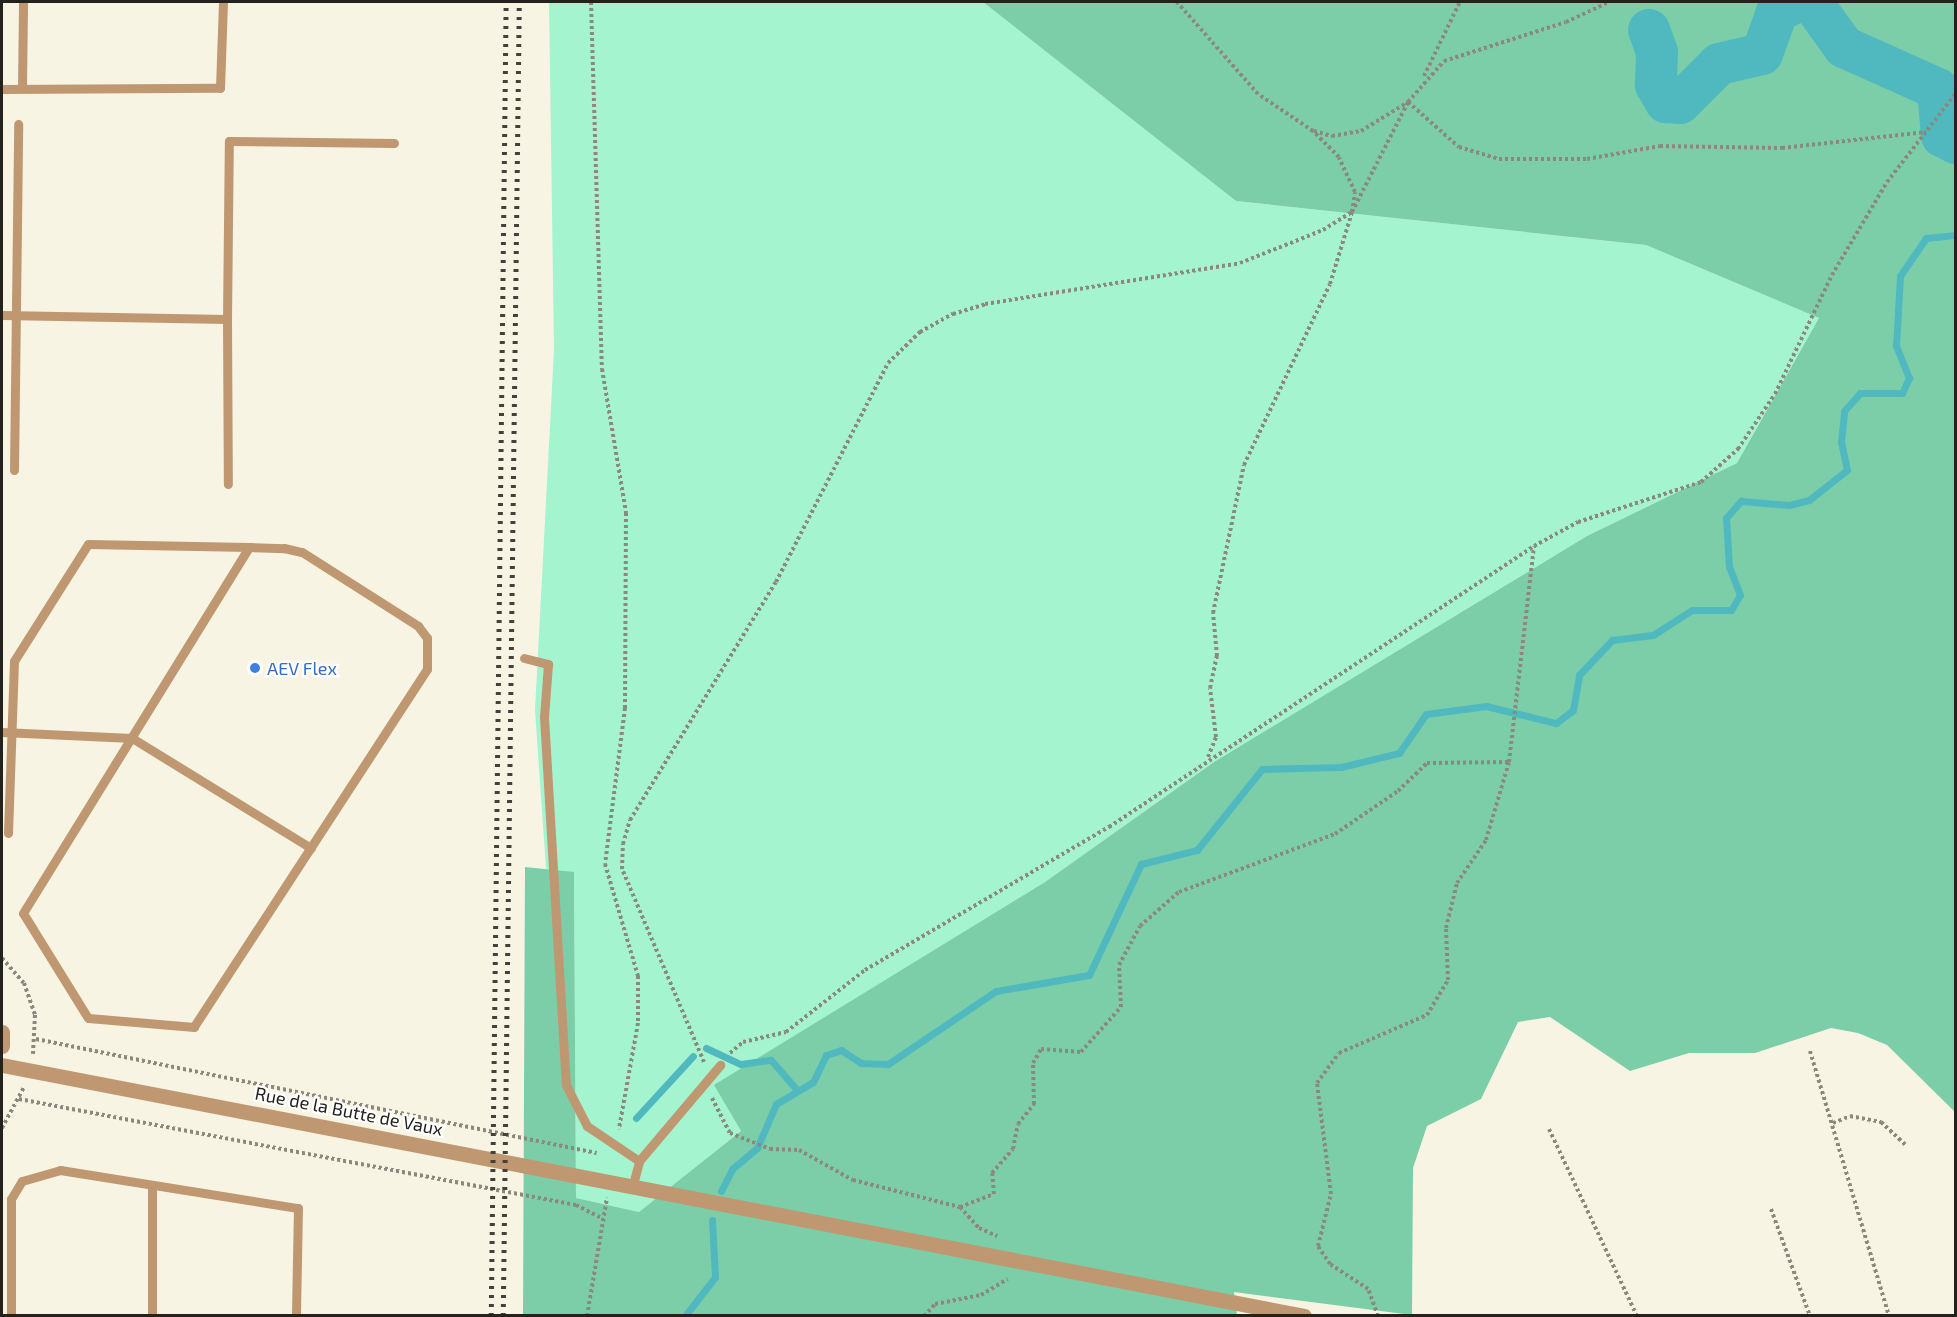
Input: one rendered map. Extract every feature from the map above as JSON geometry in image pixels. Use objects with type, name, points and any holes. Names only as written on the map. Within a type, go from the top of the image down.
[{"type":"street","points":[[2,1032],[2,1046]]},
{"type":"street","name":"Rue de la Butte de Vaux","points":[[2,1065],[1304,1316]]},
{"type":"lane","points":[[22,88],[23,2]]},
{"type":"lane","points":[[2,89],[220,88],[223,2]]},
{"type":"lane","points":[[14,470],[18,124]]},
{"type":"lane","points":[[228,484],[229,141],[394,142]]},
{"type":"lane","points":[[2,315],[227,319]]},
{"type":"lane","points":[[8,833],[7,732],[15,662],[88,544],[249,547],[302,552],[418,626],[427,638],[427,669],[194,1027],[88,1018],[23,913],[249,547]]},
{"type":"lane","points":[[524,658],[548,664],[544,717],[566,1085],[587,1126],[639,1161]]},
{"type":"lane","points":[[7,732],[132,738],[310,848]]},
{"type":"lane","points":[[632,1188],[639,1161],[720,1065]]},
{"type":"lane","points":[[11,1316],[11,1199],[22,1181],[60,1170],[298,1208],[296,1316]]},
{"type":"lane","points":[[152,1316],[153,1185]]},
{"type":"path","points":[[36,1039],[614,1158],[638,1023],[638,976],[605,864],[625,708],[626,513],[602,369],[591,2]]},
{"type":"path","points":[[1177,2],[1258,94],[1313,131],[1351,179],[1352,212]]},
{"type":"path","points":[[1208,758],[1216,738],[1210,688],[1217,656],[1213,612],[1244,465],[1329,284],[1352,212],[1460,2]]},
{"type":"path","points":[[1421,80],[1465,52],[1566,22],[1610,2]]},
{"type":"path","points":[[733,1050],[786,1032],[865,969],[1108,827],[1208,758],[1373,656],[1534,546],[1578,522],[1701,482],[1738,449],[1775,394],[1832,275],[1887,182],[1956,93]]},
{"type":"path","points":[[1313,131],[1332,136],[1361,130],[1408,102]]},
{"type":"path","points":[[1408,102],[1458,147],[1499,159],[1587,159],[1660,146],[1782,148],[1926,132]]},
{"type":"path","points":[[1009,1241],[979,1228],[960,1207],[853,1180],[799,1150],[770,1149],[730,1133],[705,1083],[691,1026],[622,869],[623,844],[630,820],[776,582],[888,363],[920,332],[952,314],[985,304],[1231,265],[1323,230],[1352,212]]},
{"type":"path","points":[[1378,1316],[1368,1289],[1330,1264],[1317,1246],[1331,1194],[1317,1083],[1339,1053],[1427,1015],[1448,980],[1446,928],[1457,883],[1486,840],[1509,762],[1534,546]]},
{"type":"path","points":[[960,1207],[994,1194],[992,1173],[1013,1149],[1018,1125],[1034,1104],[1033,1063],[1041,1049],[1081,1052],[1121,1007],[1119,965],[1140,926],[1179,892],[1335,834],[1398,791],[1427,763],[1509,762]]},
{"type":"path","points":[[2,958],[24,983],[35,1015],[36,1039],[30,1070],[19,1099],[2,1128]]},
{"type":"path","points":[[1810,1051],[1889,1316]]},
{"type":"path","points":[[19,1099],[576,1205],[602,1218]]},
{"type":"path","points":[[1833,1123],[1850,1116],[1881,1122],[1905,1143]]},
{"type":"path","points":[[1549,1129],[1638,1316]]},
{"type":"path","points":[[586,1316],[610,1183]]},
{"type":"path","points":[[1770,1209],[1810,1316]]},
{"type":"path","points":[[924,1316],[934,1304],[981,1295],[1006,1282],[1022,1262]]},
{"type":"green space","points":[[549,2],[983,2],[1236,201],[1646,245],[1819,318],[1737,463],[1587,536],[1214,762],[1045,882],[715,1085],[741,1131],[639,1212],[576,1198],[574,873],[546,869],[535,710],[554,350]]},
{"type":"green space","points":[[983,2],[1955,2],[1955,1112],[1887,1045],[1858,1033],[1831,1028],[1755,1053],[1689,1053],[1630,1071],[1550,1017],[1518,1022],[1481,1099],[1427,1126],[1413,1168],[1412,1315],[1234,1292],[1237,1315],[523,1316],[525,867],[574,872],[576,1198],[639,1212],[741,1131],[714,1085],[1045,882],[1214,762],[1587,536],[1737,463],[1819,318],[1646,245],[1236,201]]},
{"type":"waterway","points":[[1649,30],[1657,52],[1656,85],[1666,102],[1680,103],[1719,64],[1762,54],[1777,12],[1795,2]]},
{"type":"waterway","points":[[1804,2],[1813,4],[1844,47],[1938,89],[1942,136],[1956,143]]},
{"type":"waterway","points":[[721,1191],[732,1169],[757,1148],[776,1104],[813,1082],[826,1055],[841,1050],[861,1063],[888,1064],[996,991],[1089,975],[1141,864],[1197,850],[1262,769],[1341,767],[1399,753],[1426,714],[1486,706],[1556,723],[1573,710],[1579,675],[1612,640],[1653,635],[1692,610],[1731,610],[1740,595],[1729,567],[1726,518],[1741,501],[1789,505],[1809,500],[1847,470],[1841,442],[1844,411],[1860,393],[1902,393],[1909,378],[1896,346],[1900,276],[1926,238],[1956,235]]},
{"type":"waterway","points":[[706,1048],[741,1064],[771,1060],[797,1090]]},
{"type":"waterway","points":[[636,1118],[693,1056]]},
{"type":"waterway","points":[[685,1316],[715,1277],[712,1220]]},
{"type":"railway","points":[[491,1316],[506,2]]},
{"type":"railway","points":[[503,1316],[519,2]]},
{"type":"place","name":"AEV Flex","points":[[255,668]]}]
